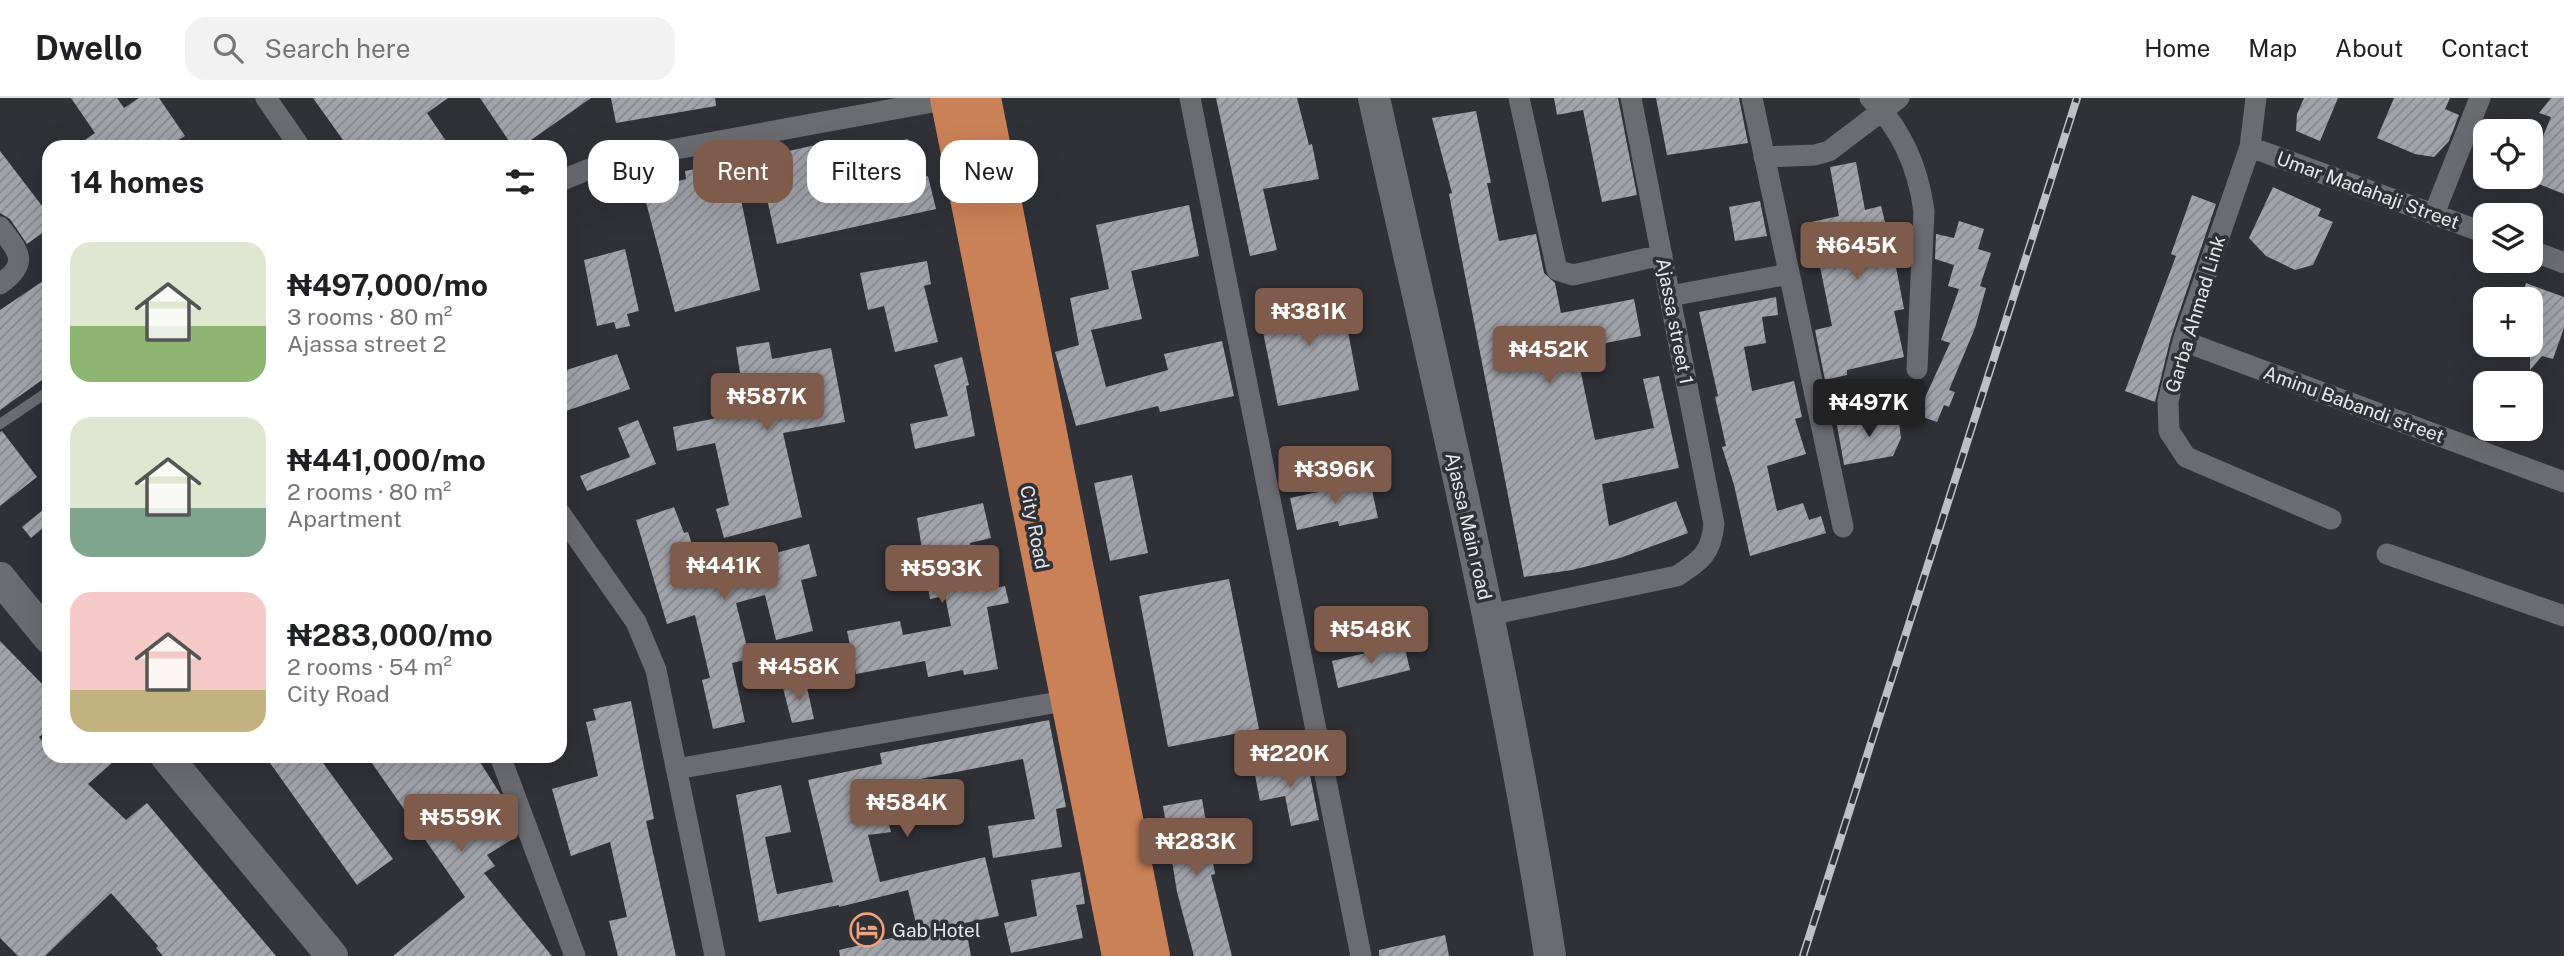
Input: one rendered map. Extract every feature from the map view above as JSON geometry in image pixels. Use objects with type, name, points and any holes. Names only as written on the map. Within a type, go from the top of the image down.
[{"type":"highway","name":"City Road","points":[[949,98],[1121,956]]},
{"type":"highway","name":"City Road","points":[[982,98],[1151,956]]},
{"type":"street","points":[[266,98],[295,140]]},
{"type":"street","points":[[567,178],[586,170],[643,155],[949,98]]},
{"type":"street","points":[[1190,98],[1362,956]]},
{"type":"street","name":"Ajassa Main road","points":[[1374,98],[1489,615],[1535,853],[1550,956]]},
{"type":"street","points":[[1519,98],[1557,270],[1573,275],[1662,255]]},
{"type":"street","name":"Ajassa street 1","points":[[1489,615],[1677,576],[1700,560],[1712,544],[1714,524],[1631,98]]},
{"type":"street","points":[[1752,98],[1843,527]]},
{"type":"street","name":"Garba Ahmad Link","points":[[2256,98],[2250,146],[2183,341],[2168,401],[2169,431],[2186,457],[2331,519]]},
{"type":"street","points":[[2434,214],[2480,98]]},
{"type":"street","points":[[1765,157],[1815,155],[1829,151],[1884,102],[1907,146],[1923,200],[1917,369]]},
{"type":"street","name":"Umar Madahaji Street","points":[[2250,146],[2473,229]]},
{"type":"street","points":[[0,228],[17,249],[20,261],[15,273],[0,284]]},
{"type":"street","points":[[2543,255],[2564,263]]},
{"type":"street","points":[[1671,296],[1789,274]]},
{"type":"street","name":"Aminu Babandi street","points":[[2183,341],[2564,482]]},
{"type":"street","points":[[567,523],[636,622],[656,670],[715,956]]},
{"type":"street","points":[[2387,554],[2564,615]]},
{"type":"street","points":[[0,556],[42,607]]},
{"type":"street","points":[[0,578],[42,629]]},
{"type":"street","points":[[676,769],[1070,700]]},
{"type":"street","points":[[152,763],[311,956]]},
{"type":"street","points":[[172,763],[332,956]]},
{"type":"street","points":[[503,763],[575,956]]},
{"type":"lane","points":[[0,424],[42,396]]},
{"type":"building","points":[[71,98],[117,98],[124,108],[139,98],[159,98],[185,136],[179,140],[85,140],[95,133]]},
{"type":"building","points":[[313,98],[448,98],[427,113],[445,140],[343,140]]},
{"type":"building","points":[[480,98],[591,98],[531,140],[508,140]]},
{"type":"building","points":[[611,98],[715,98],[716,106],[616,123]]},
{"type":"building","points":[[1216,98],[1297,98],[1309,145],[1312,144],[1319,179],[1263,189],[1277,250],[1250,256]]},
{"type":"building","points":[[1554,98],[1618,98],[1637,195],[1602,202],[1583,110],[1557,115]]},
{"type":"building","points":[[1656,98],[1739,98],[1748,143],[1667,155]]},
{"type":"building","points":[[2304,98],[2338,98],[2320,141],[2296,131],[2297,114]]},
{"type":"building","points":[[2394,98],[2450,98],[2445,109],[2459,115],[2449,141],[2434,157],[2415,154],[2377,138]]},
{"type":"building","points":[[2551,98],[2564,98],[2564,194],[2543,186],[2543,136],[2551,117],[2539,113]]},
{"type":"building","points":[[1476,111],[1491,183],[1487,183],[1499,241],[1536,234],[1544,273],[1555,283],[1561,313],[1634,299],[1641,336],[1576,349],[1595,440],[1654,428],[1643,379],[1659,376],[1679,468],[1602,484],[1609,526],[1676,501],[1688,533],[1620,558],[1572,570],[1524,577],[1449,194],[1452,193],[1432,118]]},
{"type":"building","points":[[807,147],[807,203],[926,203],[928,176],[936,209],[777,244],[768,203],[793,203],[793,150]]},
{"type":"building","points":[[0,151],[42,206],[42,233],[27,244],[10,219],[0,213]]},
{"type":"building","points":[[1856,162],[1865,210],[1881,206],[1904,309],[1894,311],[1904,357],[1847,370],[1847,375],[1825,380],[1815,330],[1832,326],[1811,222],[1839,216],[1830,167]]},
{"type":"building","points":[[693,170],[693,203],[742,203],[760,290],[675,312],[646,203],[679,203],[679,181],[686,179],[685,171]]},
{"type":"building","points":[[2273,187],[2321,209],[2318,216],[2333,222],[2313,265],[2295,270],[2266,256],[2249,238]]},
{"type":"building","points":[[2192,195],[2216,204],[2171,337],[2155,402],[2125,391],[2176,256],[2171,254]]},
{"type":"building","points":[[1760,201],[1767,236],[1735,241],[1729,207]]},
{"type":"building","points":[[1189,205],[1199,256],[1131,271],[1142,319],[1091,330],[1106,387],[1168,370],[1164,354],[1222,341],[1234,396],[1160,412],[1158,406],[1076,426],[1055,352],[1079,345],[1070,298],[1109,289],[1096,225]]},
{"type":"building","points":[[1959,221],[1984,229],[1978,249],[1991,253],[1980,286],[1986,288],[1975,328],[1949,390],[1955,392],[1949,407],[1944,405],[1937,422],[1917,415],[1950,343],[1941,340],[1959,289],[1948,286],[1954,265],[1935,259],[1936,234],[1954,238]]},
{"type":"building","points":[[625,249],[639,311],[627,314],[630,326],[616,329],[614,322],[597,326],[584,260]]},
{"type":"building","points":[[927,261],[931,284],[924,286],[938,342],[895,352],[884,306],[868,310],[860,273]]},
{"type":"building","points":[[42,282],[42,380],[0,410],[0,310]]},
{"type":"building","points":[[1340,289],[1359,390],[1278,406],[1258,307]]},
{"type":"building","points":[[2543,289],[2564,297],[2564,328],[2553,359],[2543,356]]},
{"type":"building","points":[[1776,297],[1778,315],[1762,317],[1766,343],[1744,347],[1752,391],[1794,381],[1802,417],[1795,419],[1806,454],[1767,466],[1777,511],[1803,503],[1809,520],[1821,516],[1826,533],[1750,556],[1734,485],[1722,447],[1726,446],[1715,397],[1718,396],[1699,312]]},
{"type":"building","points":[[769,342],[772,359],[831,348],[845,422],[783,433],[802,517],[724,538],[716,509],[729,505],[715,443],[677,451],[673,427],[746,412],[736,347]]},
{"type":"building","points":[[617,354],[630,389],[567,411],[567,370]]},
{"type":"building","points":[[962,357],[969,385],[966,386],[975,436],[915,449],[910,424],[948,416],[934,365]]},
{"type":"building","points":[[2530,357],[2541,357],[2530,370]]},
{"type":"building","points":[[1898,414],[1901,438],[1893,456],[1844,465],[1837,425]]},
{"type":"building","points":[[638,420],[656,464],[587,491],[580,476],[630,457],[618,428]]},
{"type":"building","points":[[2,431],[37,477],[0,506],[0,432]]},
{"type":"building","points":[[1132,475],[1148,553],[1110,561],[1094,483]]},
{"type":"building","points":[[1370,481],[1378,518],[1339,526],[1338,521],[1297,530],[1290,498]]},
{"type":"building","points":[[983,503],[991,538],[970,543],[981,591],[1005,586],[1009,603],[987,607],[998,669],[964,675],[963,670],[928,677],[925,661],[856,674],[847,631],[900,621],[903,635],[951,626],[945,596],[930,599],[917,518]]},
{"type":"building","points":[[674,507],[684,533],[688,532],[700,568],[726,560],[728,566],[809,544],[817,576],[801,580],[813,631],[776,640],[765,595],[736,603],[750,659],[732,663],[745,722],[713,729],[702,680],[710,678],[695,615],[667,624],[636,520]]},
{"type":"building","points":[[42,511],[42,529],[31,538],[22,527]]},
{"type":"building","points":[[1229,579],[1259,729],[1168,747],[1139,596]]},
{"type":"building","points":[[0,641],[42,684],[42,735],[39,737],[42,741],[42,763],[112,763],[88,784],[126,820],[147,803],[276,956],[163,956],[156,948],[158,946],[111,893],[45,956],[18,956],[0,938]]},
{"type":"building","points":[[1404,644],[1410,670],[1338,688],[1332,661]]},
{"type":"building","points":[[806,683],[814,719],[792,723],[783,688]]},
{"type":"building","points":[[631,701],[654,819],[646,821],[676,956],[618,956],[609,921],[627,917],[610,842],[571,856],[552,789],[598,776],[586,722],[596,720],[593,709]]},
{"type":"building","points":[[1049,720],[1066,807],[1056,809],[1062,847],[993,858],[988,826],[1035,819],[1023,759],[879,787],[891,832],[868,835],[880,882],[985,857],[999,916],[965,923],[971,956],[840,956],[839,950],[918,932],[908,890],[839,907],[759,922],[736,795],[781,785],[791,832],[765,837],[777,894],[833,882],[808,780],[882,764],[880,753]]},
{"type":"building","points":[[1307,760],[1319,820],[1291,826],[1285,796],[1260,801],[1254,770]]},
{"type":"building","points":[[270,763],[323,763],[393,859],[357,885]]},
{"type":"building","points":[[372,763],[480,763],[501,795],[516,837],[487,855],[495,866],[484,873],[552,956],[393,956],[465,897]]},
{"type":"building","points":[[1202,799],[1215,874],[1211,875],[1232,956],[1194,956],[1177,892],[1163,806]]},
{"type":"building","points":[[1080,872],[1085,904],[1076,905],[1083,938],[1011,953],[1004,923],[1037,916],[1031,880]]},
{"type":"building","points":[[1445,935],[1449,956],[1379,956],[1379,950]]},
{"type":"railway","points":[[1803,956],[2077,98]]},
{"type":"place","name":"Gab Hotel","points":[[867,930]]}]
